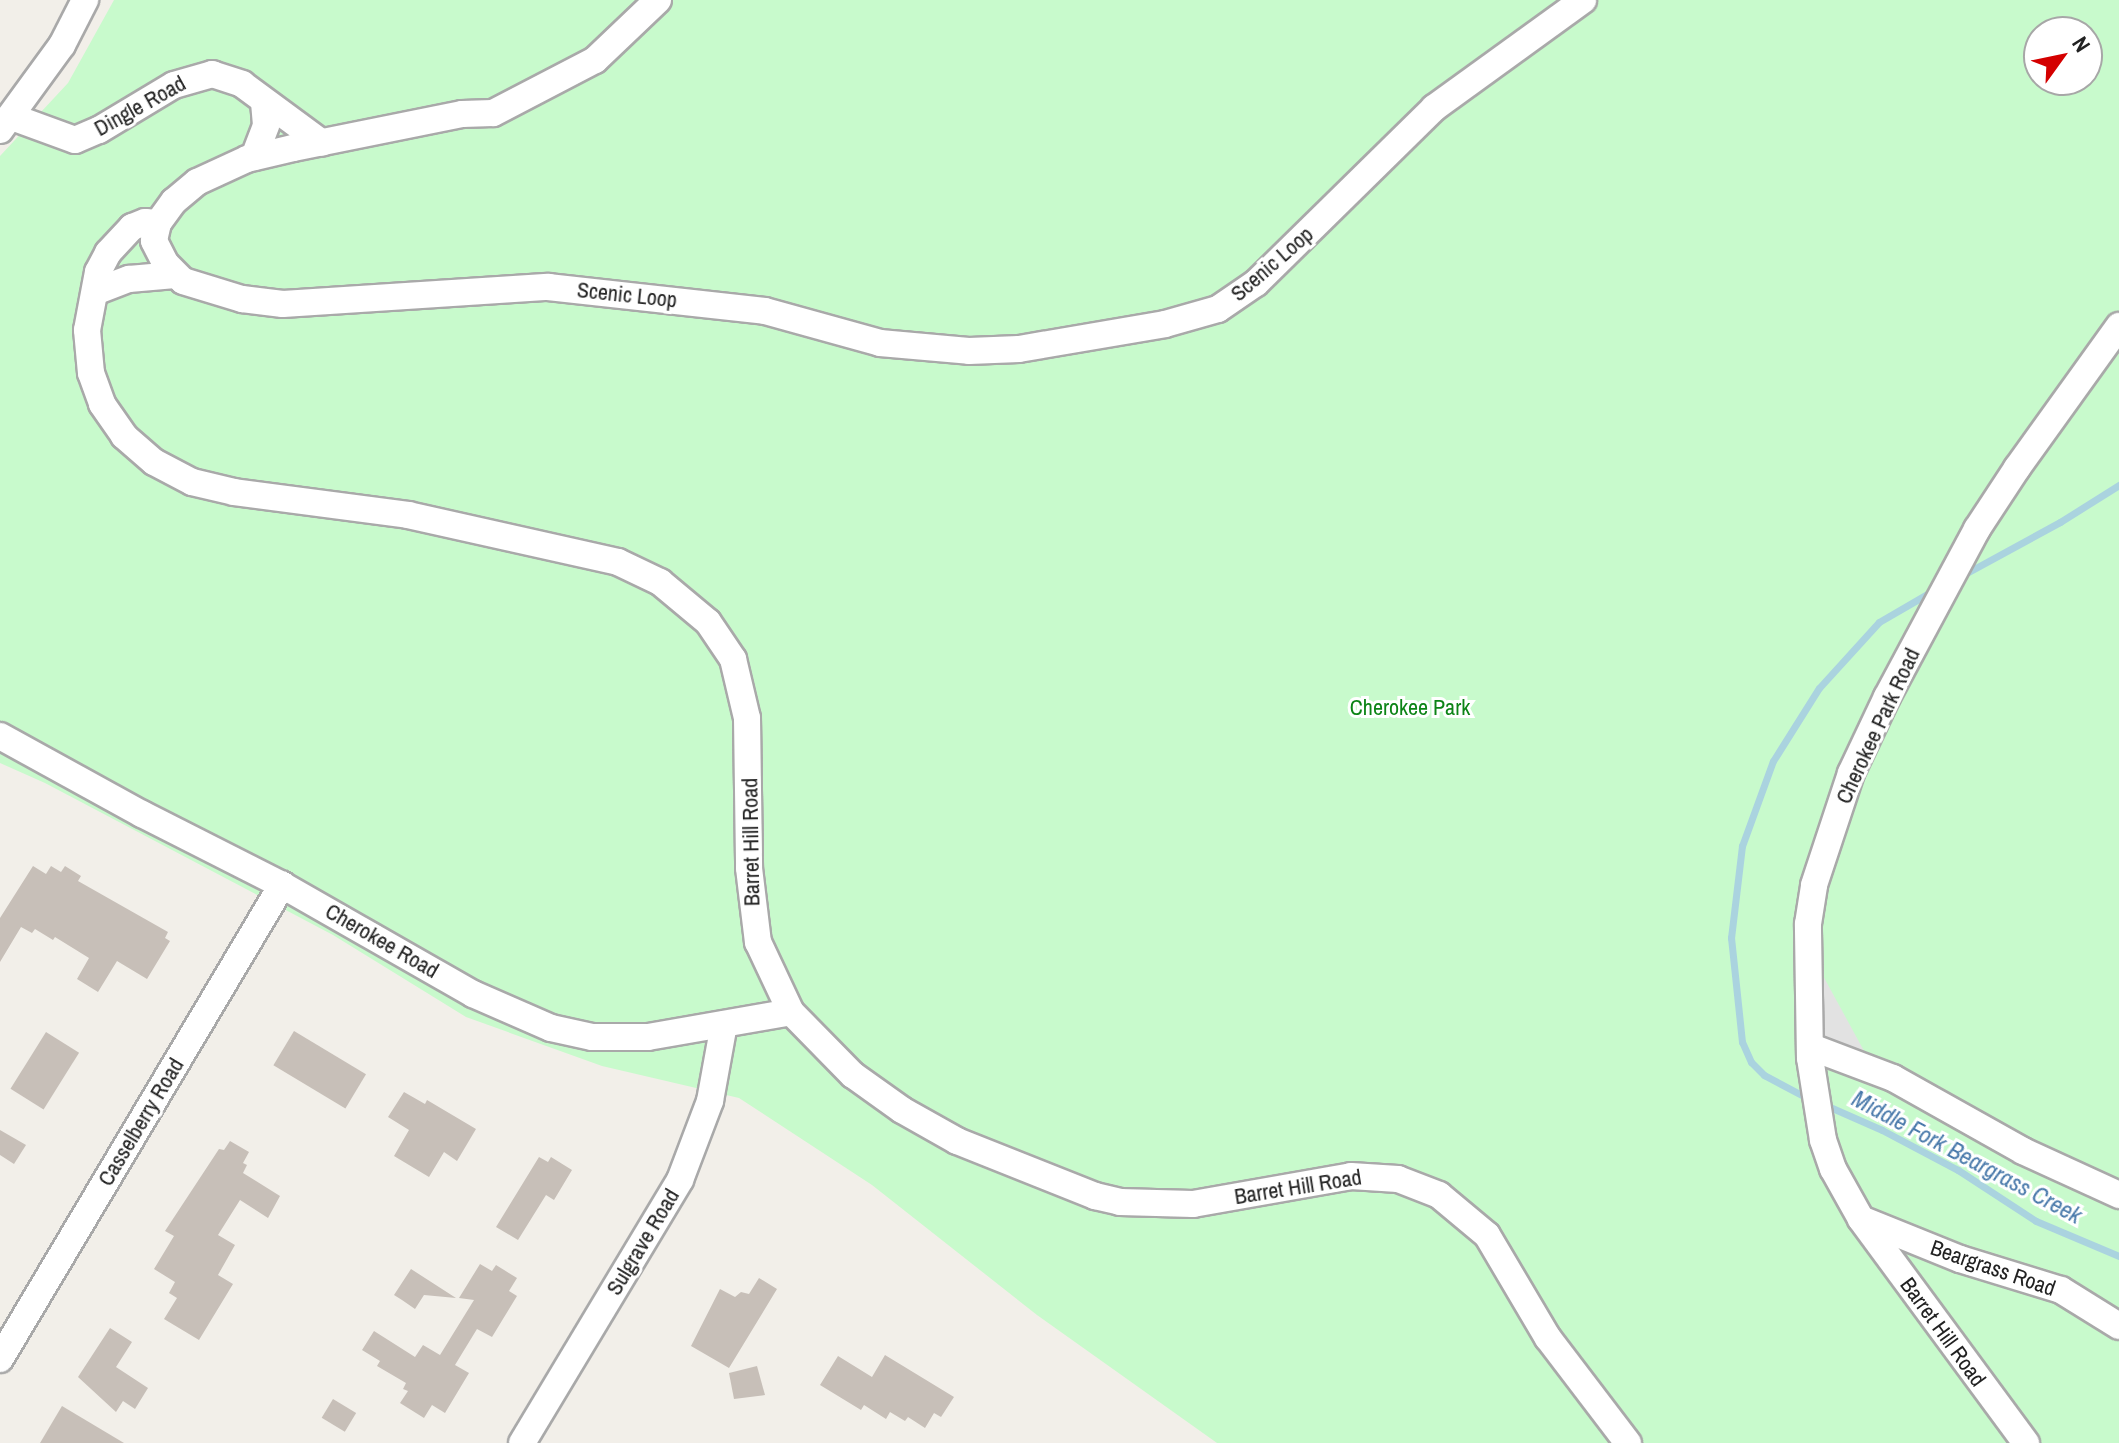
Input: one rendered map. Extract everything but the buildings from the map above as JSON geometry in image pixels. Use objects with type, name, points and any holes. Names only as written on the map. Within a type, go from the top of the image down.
[{"type":"street","points":[[6,123],[62,45],[85,0]]},
{"type":"street","points":[[97,291],[129,279],[175,275],[154,241],[158,223],[174,201],[197,182],[254,157],[462,114],[493,113],[595,60],[658,0]]},
{"type":"street","name":"Scenic Loop","points":[[175,275],[183,281],[242,299],[283,304],[562,288],[765,311],[880,343],[969,351],[1019,349],[1165,324],[1218,309],[1256,283],[1290,254],[1423,118],[1583,0]]},
{"type":"street","name":"Dingle Road","points":[[6,123],[75,140],[99,130],[174,85],[208,74],[242,84],[322,143]]},
{"type":"street","points":[[254,157],[266,125],[264,102]]},
{"type":"street","name":"Barret Hill Road","points":[[158,223],[145,222],[132,227],[108,253],[98,272],[97,291],[87,330],[88,355],[102,404],[135,448],[175,475],[234,492],[408,515],[618,562],[660,582],[708,622],[733,659],[747,718],[752,918],[758,942],[791,1012],[853,1075],[902,1110],[957,1141],[1095,1196],[1145,1205],[1193,1204],[1351,1176],[1398,1179],[1439,1195],[1487,1235],[1548,1338],[1628,1443]]},
{"type":"street","name":"Cherokee Park Road","points":[[1861,1219],[1833,1169],[1823,1140],[1810,1052],[1808,924],[1814,885],[1851,773],[1977,529],[2119,326]]},
{"type":"street","name":"Cherokee Road","points":[[0,736],[142,814],[282,885],[473,994],[551,1028],[592,1037],[648,1037],[791,1012]]},
{"type":"street","name":"Casselberry Road","points":[[0,1359],[282,885]]},
{"type":"street","name":"Sulgrave Road","points":[[522,1443],[680,1180],[710,1101],[724,1024]]},
{"type":"street","points":[[1810,1052],[1893,1078],[2023,1151],[2119,1195]]},
{"type":"street","name":"Barret Hill Road","points":[[1861,1219],[2026,1443]]},
{"type":"street","name":"Beargrass Road","points":[[1861,1219],[1960,1259],[2061,1290],[2119,1326]]},
{"type":"green space","name":"Cherokee Park","points":[[114,0],[2119,0],[2119,1443],[1217,1443],[1037,1315],[872,1185],[739,1098],[602,1066],[466,1017],[333,935],[45,783],[0,763],[0,156],[68,83]]},
{"type":"shaded area","points":[[1810,952],[1875,1071],[1811,1047]]},
{"type":"waterway","name":"Middle Fork Beargrass Creek","points":[[1961,576],[2060,522],[2119,485]]},
{"type":"waterway","name":"Middle Fork Beargrass Creek","points":[[1811,1100],[1764,1075],[1751,1062],[1742,1042],[1731,938],[1742,846],[1773,761],[1819,688],[1879,622],[1936,589]]},
{"type":"waterway","name":"Middle Fork Beargrass Creek","points":[[1823,1104],[1882,1130],[1958,1170],[2036,1221],[2119,1256]]}]
